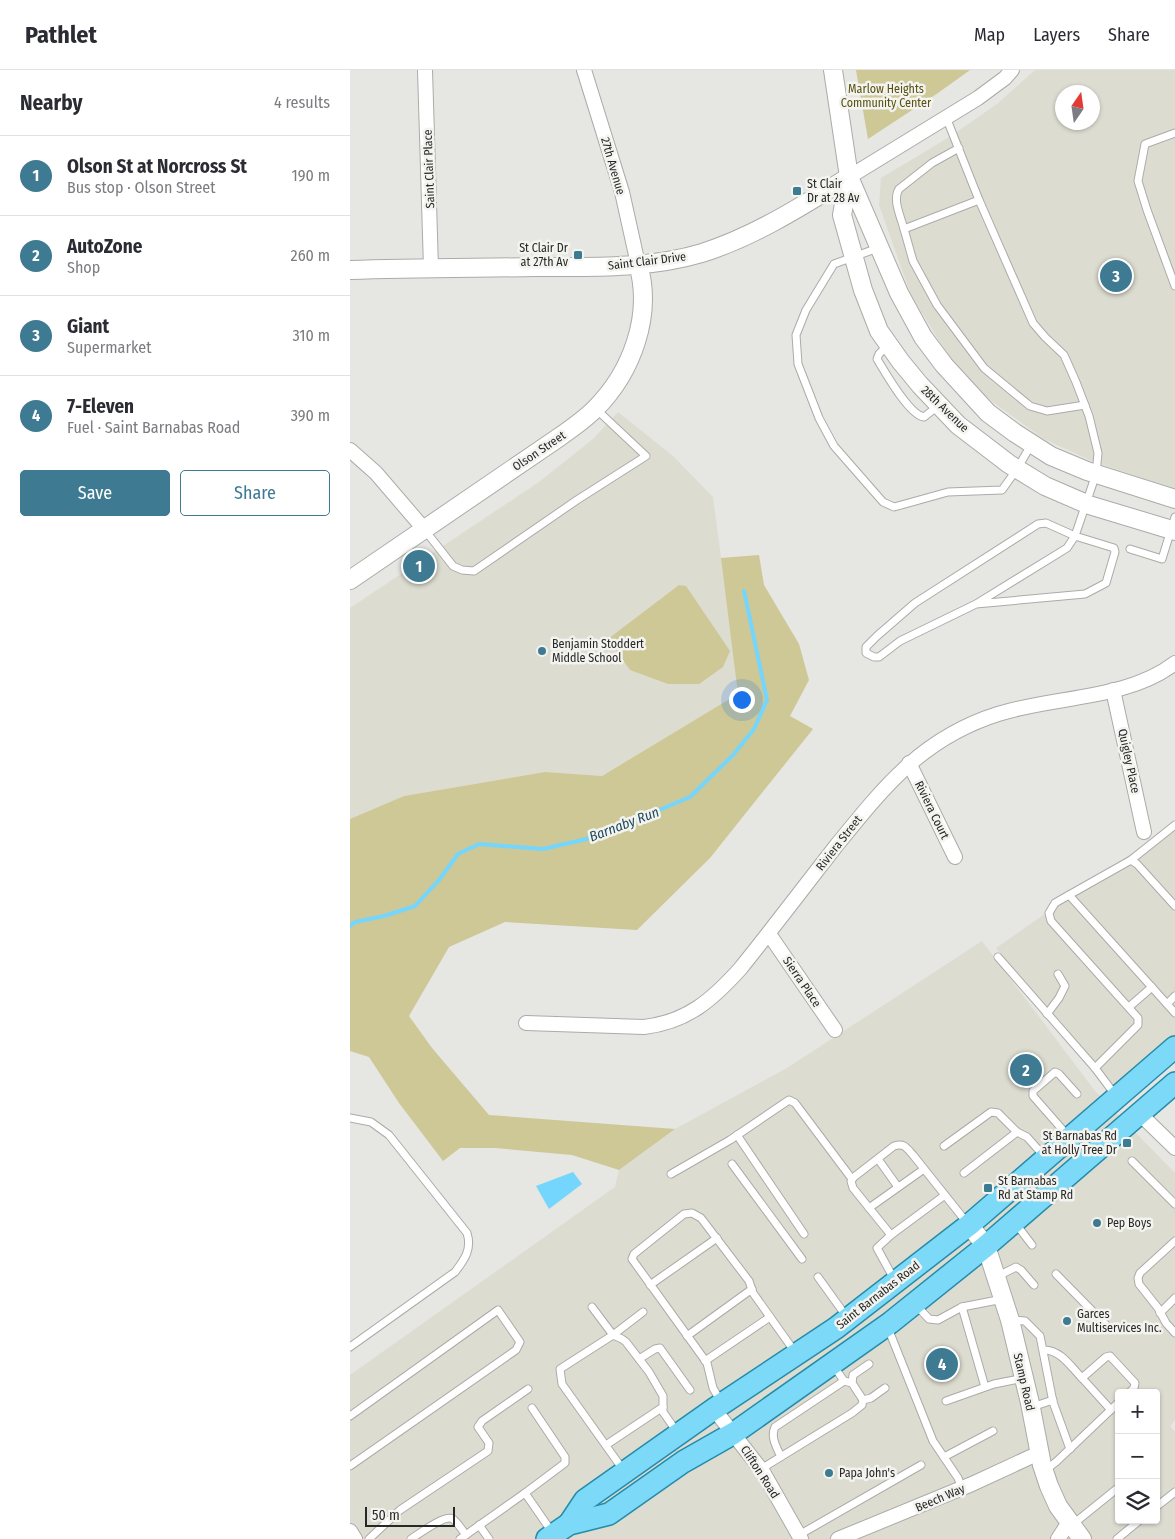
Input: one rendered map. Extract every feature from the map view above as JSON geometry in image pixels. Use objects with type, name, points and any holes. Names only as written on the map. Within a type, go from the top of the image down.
[{"type":"main road","name":"Saint Barnabas Road","points":[[558,1532],[585,1500],[848,1319],[969,1224],[1175,1047]]},
{"type":"main road","points":[[558,1532],[609,1514],[683,1462],[838,1372],[886,1325],[986,1246],[1175,1083]]},
{"type":"street","name":"Saint Clair Place","points":[[425,70],[431,268]]},
{"type":"street","name":"27th Avenue","points":[[584,70],[622,192],[638,264]]},
{"type":"street","name":"28th Avenue","points":[[833,70],[850,177],[879,248],[914,323],[944,366],[988,413],[1051,456],[1096,474],[1175,500]]},
{"type":"street","name":"Saint Clair Drive","points":[[350,270],[595,267],[666,261],[700,253],[740,240],[784,217],[978,98],[1005,78],[1012,70]]},
{"type":"street","name":"28th Avenue","points":[[850,177],[842,214],[852,257],[863,290],[879,331],[920,385],[958,425],[1018,469],[1046,486],[1086,504],[1174,526]]},
{"type":"street","points":[[807,203],[826,204],[842,214]]},
{"type":"street","name":"Olson Street","points":[[350,580],[558,438],[596,409],[617,381],[637,341],[643,316],[644,292],[638,264]]},
{"type":"street","points":[[350,450],[376,473],[424,529]]},
{"type":"street","name":"Riviera Street","points":[[526,1022],[644,1027],[662,1025],[696,1010],[717,994],[769,934],[874,798],[909,764],[939,741],[971,724],[998,714],[1139,683],[1166,670],[1175,663]]},
{"type":"street","name":"Quigley Place","points":[[1113,690],[1144,832]]},
{"type":"street","name":"Riviera Court","points":[[909,764],[955,857]]},
{"type":"street","name":"Sierra Place","points":[[769,934],[835,1030]]},
{"type":"street","points":[[1139,1113],[1175,1148]]},
{"type":"street","name":"Stamp Road","points":[[969,1224],[986,1246],[1010,1320],[1044,1471],[1058,1506],[1074,1529]]},
{"type":"street","name":"Clifton Road","points":[[718,1407],[734,1433],[761,1469],[800,1537]]},
{"type":"street","name":"Beech Way","points":[[838,1539],[962,1488],[1040,1452]]},
{"type":"street","points":[[1058,1539],[1074,1529]]},
{"type":"street","points":[[350,1531],[355,1539]]},
{"type":"lane","points":[[946,117],[979,200],[1034,323],[1045,338],[1064,355],[1085,405],[1098,453],[1096,474],[1075,536],[1067,548],[976,604],[900,641],[879,657],[866,653],[866,647],[915,604],[1038,524],[1046,523],[1075,536],[1114,548],[1115,552],[1106,583],[1086,594],[976,604]]},
{"type":"lane","points":[[1175,133],[1145,144],[1138,181],[1175,286]]},
{"type":"lane","points":[[959,148],[932,163],[899,188],[896,193],[896,201],[913,261],[937,305],[984,368],[1030,406],[1046,411],[1085,405]]},
{"type":"lane","points":[[904,229],[979,200]]},
{"type":"lane","points":[[879,248],[834,264],[806,310],[796,335],[798,364],[819,418],[834,446],[883,502],[894,507],[948,492],[1002,490],[1018,469],[1031,444]]},
{"type":"lane","points":[[424,529],[453,566],[462,570],[474,571],[577,500],[646,456],[596,409]]},
{"type":"lane","points":[[1130,549],[1162,559],[1174,526]]},
{"type":"lane","points":[[1095,1068],[1138,1025],[1138,1018],[1051,920],[1049,913],[1055,904],[1069,895],[1132,860],[1175,825]]},
{"type":"lane","points":[[1132,860],[1175,906]]},
{"type":"lane","points":[[1069,895],[1175,1014]]},
{"type":"lane","points":[[998,957],[1117,1096]]},
{"type":"lane","points":[[1047,1014],[1060,998],[1064,986],[1058,974]]},
{"type":"lane","points":[[1129,1008],[1152,986]]},
{"type":"lane","points":[[1167,1004],[1175,996]]},
{"type":"lane","points":[[1069,1138],[1033,1096],[1033,1091],[1055,1072],[1060,1074],[1077,1094]]},
{"type":"lane","points":[[671,1174],[737,1135],[789,1100],[795,1103],[852,1179],[853,1188],[891,1235]]},
{"type":"lane","points":[[944,1146],[991,1112],[998,1113],[1018,1132],[1027,1137],[1046,1158]]},
{"type":"lane","points":[[350,1118],[371,1122],[389,1136],[467,1233],[470,1242],[467,1256],[455,1272],[350,1347]]},
{"type":"lane","points":[[964,1173],[1018,1132]]},
{"type":"lane","points":[[737,1135],[804,1234]]},
{"type":"lane","points":[[852,1179],[894,1146],[905,1145],[969,1224]]},
{"type":"lane","points":[[878,1159],[898,1187]]},
{"type":"lane","points":[[1132,1161],[1175,1204]]},
{"type":"lane","points":[[732,1164],[802,1259]]},
{"type":"lane","points":[[870,1208],[924,1169]]},
{"type":"lane","points":[[895,1282],[878,1254],[877,1248],[891,1235],[945,1195]]},
{"type":"lane","points":[[718,1407],[705,1362],[632,1259],[634,1254],[684,1214],[692,1214],[701,1218],[717,1238],[749,1281],[752,1289],[796,1355]]},
{"type":"lane","points":[[1014,1221],[1032,1245]]},
{"type":"lane","points":[[650,1285],[717,1238]]},
{"type":"lane","points":[[1175,1241],[1140,1273],[1138,1278],[1139,1284],[1166,1323],[1175,1332]]},
{"type":"lane","points":[[996,1278],[1016,1267],[1034,1285]]},
{"type":"lane","points":[[1056,1274],[1109,1328]]},
{"type":"lane","points":[[818,1277],[848,1319]]},
{"type":"lane","points":[[687,1336],[752,1289]]},
{"type":"lane","points":[[1160,1313],[1175,1298]]},
{"type":"lane","points":[[915,1303],[929,1319],[938,1320],[962,1306],[1003,1299]]},
{"type":"lane","points":[[962,1306],[985,1388]]},
{"type":"lane","points":[[592,1307],[613,1336],[622,1339],[649,1372],[662,1396],[663,1412],[678,1435]]},
{"type":"lane","points":[[350,1416],[498,1310],[520,1342],[516,1350],[350,1466]]},
{"type":"lane","points":[[625,1472],[562,1384],[560,1369],[613,1336],[643,1312]]},
{"type":"lane","points":[[705,1362],[770,1317]]},
{"type":"lane","points":[[1010,1320],[1025,1322],[1040,1336],[1053,1400],[1070,1449]]},
{"type":"lane","points":[[886,1325],[895,1343],[933,1441],[962,1488]]},
{"type":"lane","points":[[639,1359],[660,1348],[690,1390]]},
{"type":"lane","points":[[1044,1350],[1051,1350],[1060,1354],[1111,1410]]},
{"type":"lane","points":[[1082,1378],[1106,1357],[1110,1356],[1135,1383],[1133,1389]]},
{"type":"lane","points":[[852,1383],[853,1375],[869,1364]]},
{"type":"lane","points":[[761,1469],[781,1458],[862,1405],[863,1400],[852,1383],[838,1372],[775,1427],[773,1438],[781,1458]]},
{"type":"lane","points":[[946,1401],[1024,1378]]},
{"type":"lane","points":[[863,1400],[871,1398],[885,1388]]},
{"type":"lane","points":[[369,1539],[400,1510],[488,1451],[489,1443],[478,1427],[482,1421],[528,1389]]},
{"type":"lane","points":[[1031,1407],[1053,1400]]},
{"type":"lane","points":[[1044,1471],[1115,1406]]},
{"type":"lane","points":[[606,1445],[663,1407]]},
{"type":"lane","points":[[412,1539],[448,1518],[453,1519],[463,1537],[565,1463],[566,1457],[532,1408]]},
{"type":"lane","points":[[944,1457],[993,1432]]},
{"type":"lane","points":[[800,1537],[921,1465]]},
{"type":"lane","points":[[1074,1529],[1115,1491]]},
{"type":"lane","points":[[1160,1504],[1175,1492]]},
{"type":"lane","points":[[525,1493],[558,1532]]},
{"type":"lane","points":[[1117,1539],[1135,1524]]},
{"type":"lane","points":[[479,1525],[489,1539]]},
{"type":"shaded area","points":[[1035,70],[1175,70],[1175,489],[1092,461],[1044,439],[986,397],[951,360],[911,295],[879,205],[881,178],[951,136],[997,104]]},
{"type":"shaded area","name":"Benjamin Stoddert Middle School","points":[[618,412],[673,456],[713,497],[739,694],[602,776],[545,772],[404,796],[350,819],[350,608],[539,482],[593,439]]},
{"type":"shaded area","points":[[1175,823],[1175,1035],[1108,1091],[996,948]]},
{"type":"shaded area","points":[[982,941],[1095,1091],[1175,1173],[1175,1420],[1170,1426],[1175,1432],[1175,1539],[350,1539],[350,1375],[615,1187],[619,1170],[675,1129],[787,1068]]},
{"type":"green space","name":"Marlow Heights Community Center","points":[[856,70],[970,70],[868,139]]},
{"type":"green space","points":[[759,555],[764,585],[799,644],[809,680],[790,716],[813,729],[710,858],[637,930],[505,922],[449,947],[409,1016],[432,1048],[489,1115],[675,1129],[619,1170],[572,1155],[495,1148],[460,1148],[443,1161],[399,1103],[369,1057],[350,1051],[350,819],[404,796],[545,772],[602,776],[738,694],[721,558]]},
{"type":"green space","points":[[679,585],[686,586],[730,651],[723,667],[699,684],[668,684],[630,670],[608,639]]},
{"type":"water","points":[[573,1172],[582,1184],[549,1209],[536,1186]]},
{"type":"waterway","name":"Barnaby Run","points":[[350,926],[355,922],[384,916],[415,906],[439,880],[458,854],[479,844],[543,849],[595,837],[690,797],[733,755],[754,729],[767,700],[744,591]]},
{"type":"place","name":"St Clair Dr at 28 Av","points":[[797,191]]},
{"type":"place","name":"St Clair Dr at 27th Av","points":[[578,255]]},
{"type":"place","name":"Giant","points":[[1116,276]]},
{"type":"place","name":"Olson St at Norcross St","points":[[419,566]]},
{"type":"place","name":"Benjamin Stoddert Middle School","points":[[542,651]]},
{"type":"place","name":"AutoZone","points":[[1026,1070]]},
{"type":"place","name":"St Barnabas Rd at Holly Tree Dr","points":[[1127,1143]]},
{"type":"place","name":"St Barnabas Rd at Stamp Rd","points":[[988,1188]]},
{"type":"place","name":"Pep Boys","points":[[1097,1223]]},
{"type":"place","name":"Garces Multiservices Inc.","points":[[1067,1321]]},
{"type":"place","name":"7-Eleven","points":[[942,1364]]},
{"type":"place","name":"Papa John's","points":[[829,1473]]}]
